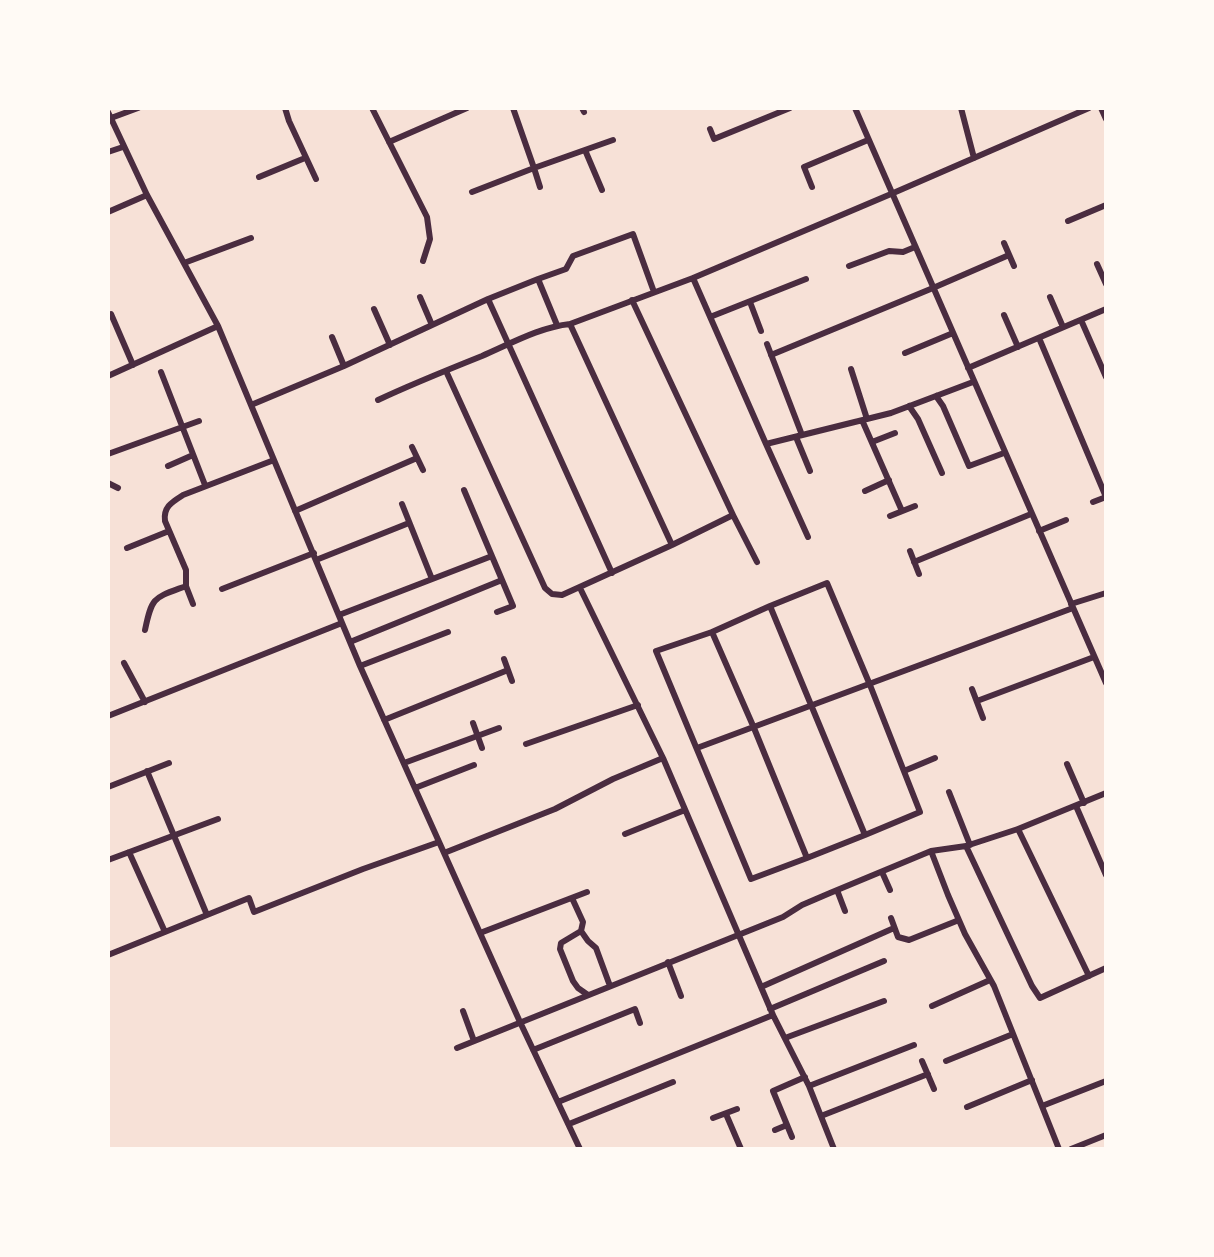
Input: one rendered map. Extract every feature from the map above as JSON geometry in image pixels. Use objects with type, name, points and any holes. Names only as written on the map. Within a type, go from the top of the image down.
[{"type":"street","points":[[138,108],[109,115],[147,195],[218,326],[360,666],[580,1149]]},
{"type":"street","points":[[285,108],[316,179]]},
{"type":"street","points":[[372,108],[427,217],[430,239],[423,261]]},
{"type":"street","points":[[445,108],[448,116]]},
{"type":"street","points":[[389,142],[467,108]]},
{"type":"street","points":[[513,108],[540,187]]},
{"type":"street","points":[[710,129],[714,139],[790,108]]},
{"type":"street","points":[[855,108],[1106,683]]},
{"type":"street","points":[[961,108],[974,158]]},
{"type":"street","points":[[378,400],[557,325],[570,324],[693,278],[1087,108]]},
{"type":"street","points":[[1101,108],[1106,119]]},
{"type":"street","points":[[773,115],[777,125]]},
{"type":"street","points":[[472,192],[613,140]]},
{"type":"street","points":[[812,187],[804,167],[868,140]]},
{"type":"street","points":[[108,152],[123,147]]},
{"type":"street","points":[[585,150],[602,190]]},
{"type":"street","points":[[259,177],[305,158]]},
{"type":"street","points":[[108,212],[147,195]]},
{"type":"street","points":[[1068,221],[1106,205]]},
{"type":"street","points":[[251,405],[488,299],[566,269],[573,256],[633,234],[654,292]]},
{"type":"street","points":[[184,263],[251,238]]},
{"type":"street","points":[[1004,243],[1014,266]]},
{"type":"street","points":[[849,266],[889,251],[903,252],[915,247]]},
{"type":"street","points":[[771,355],[1009,255]]},
{"type":"street","points":[[1097,264],[1106,284]]},
{"type":"street","points":[[693,278],[808,537]]},
{"type":"street","points":[[538,279],[557,325]]},
{"type":"street","points":[[710,317],[806,279]]},
{"type":"street","points":[[420,297],[432,325]]},
{"type":"street","points":[[1050,297],[1063,327]]},
{"type":"street","points":[[488,299],[612,573]]},
{"type":"street","points":[[632,300],[757,562]]},
{"type":"street","points":[[750,302],[761,331]]},
{"type":"street","points":[[374,309],[390,345]]},
{"type":"street","points":[[968,368],[1106,309]]},
{"type":"street","points":[[111,314],[133,365]]},
{"type":"street","points":[[1004,315],[1018,347]]},
{"type":"street","points":[[1081,320],[1106,377]]},
{"type":"street","points":[[570,324],[672,545]]},
{"type":"street","points":[[108,376],[218,326]]},
{"type":"street","points":[[905,353],[953,333]]},
{"type":"street","points":[[332,337],[344,366]]},
{"type":"street","points":[[1039,338],[1106,497],[1093,502]]},
{"type":"street","points":[[767,344],[810,471]]},
{"type":"street","points":[[851,369],[864,420],[902,511]]},
{"type":"street","points":[[446,371],[545,588],[552,594],[562,595],[580,588],[733,515]]},
{"type":"street","points":[[161,372],[205,485]]},
{"type":"street","points":[[766,444],[864,420],[973,382]]},
{"type":"street","points":[[936,396],[969,466],[1004,453]]},
{"type":"street","points":[[909,406],[942,473]]},
{"type":"street","points":[[108,454],[199,421]]},
{"type":"street","points":[[872,442],[895,433]]},
{"type":"street","points":[[412,447],[423,470]]},
{"type":"street","points":[[168,466],[193,455]]},
{"type":"street","points":[[295,511],[417,458]]},
{"type":"street","points":[[193,604],[186,586],[186,570],[164,513],[169,504],[205,485],[274,460]]},
{"type":"street","points":[[865,491],[889,480]]},
{"type":"street","points":[[108,483],[118,488]]},
{"type":"street","points":[[464,490],[513,606],[497,612]]},
{"type":"street","points":[[402,504],[432,579]]},
{"type":"street","points":[[890,516],[915,506]]},
{"type":"street","points":[[914,562],[1031,514]]},
{"type":"street","points":[[1039,531],[1066,520]]},
{"type":"street","points":[[222,589],[409,523]]},
{"type":"street","points":[[127,548],[169,531]]},
{"type":"street","points":[[910,551],[919,574]]},
{"type":"street","points":[[108,716],[492,556]]},
{"type":"street","points":[[350,642],[502,580]]},
{"type":"street","points":[[827,583],[920,812],[751,879],[656,651],[712,632],[770,606],[827,583]]},
{"type":"street","points":[[145,630],[150,606],[155,599],[186,586]]},
{"type":"street","points":[[580,588],[663,758],[834,1149]]},
{"type":"street","points":[[697,748],[1106,593]]},
{"type":"street","points":[[770,606],[865,835]]},
{"type":"street","points":[[360,666],[448,632]]},
{"type":"street","points":[[712,632],[807,858]]},
{"type":"street","points":[[977,701],[1094,657]]},
{"type":"street","points":[[504,659],[512,681]]},
{"type":"street","points":[[1098,665],[1106,662]]},
{"type":"street","points":[[124,663],[145,702]]},
{"type":"street","points":[[384,720],[508,670]]},
{"type":"street","points":[[460,689],[464,700]]},
{"type":"street","points":[[972,689],[983,718]]},
{"type":"street","points":[[526,744],[638,705]]},
{"type":"street","points":[[473,723],[482,748]]},
{"type":"street","points":[[404,763],[499,728]]},
{"type":"street","points":[[444,853],[555,809],[663,758]]},
{"type":"street","points":[[904,771],[935,758]]},
{"type":"street","points":[[108,787],[169,763]]},
{"type":"street","points":[[1067,764],[1106,875]]},
{"type":"street","points":[[415,788],[474,765]]},
{"type":"street","points":[[147,771],[207,915]]},
{"type":"street","points":[[949,792],[968,846],[1040,998],[1106,968]]},
{"type":"street","points":[[457,1048],[783,917],[802,905],[931,851],[968,846],[1106,793]]},
{"type":"street","points":[[625,834],[685,810]]},
{"type":"street","points":[[108,860],[218,819]]},
{"type":"street","points":[[1018,829],[1089,976]]},
{"type":"street","points":[[108,955],[249,898],[254,912],[439,842]]},
{"type":"street","points":[[931,851],[959,920],[990,980],[1059,1149]]},
{"type":"street","points":[[129,852],[165,932]]},
{"type":"street","points":[[882,872],[890,890]]},
{"type":"street","points":[[837,890],[845,911]]},
{"type":"street","points":[[480,933],[587,892]]},
{"type":"street","points":[[572,898],[583,922],[581,931],[561,943],[560,949],[573,981],[588,995]]},
{"type":"street","points":[[891,918],[898,937],[909,940],[959,920]]},
{"type":"street","points":[[761,987],[894,928]]},
{"type":"street","points":[[581,931],[596,948],[610,986]]},
{"type":"street","points":[[558,1102],[884,961]]},
{"type":"street","points":[[668,962],[681,996]]},
{"type":"street","points":[[932,1006],[990,980]]},
{"type":"street","points":[[785,1038],[884,1001]]},
{"type":"street","points":[[533,1050],[635,1009],[640,1023]]},
{"type":"street","points":[[463,1011],[474,1041]]},
{"type":"street","points":[[946,1061],[1013,1034]]},
{"type":"street","points":[[809,1086],[914,1045]]},
{"type":"street","points":[[922,1061],[934,1089]]},
{"type":"street","points":[[821,1116],[928,1074]]},
{"type":"street","points":[[792,1137],[773,1091],[805,1077]]},
{"type":"street","points":[[967,1107],[1032,1080]]},
{"type":"street","points":[[1042,1106],[1106,1081]]},
{"type":"street","points":[[569,1124],[673,1082]]},
{"type":"street","points":[[713,1118],[737,1109]]},
{"type":"street","points":[[726,1114],[741,1149]]},
{"type":"street","points":[[775,1130],[787,1125]]},
{"type":"street","points":[[1071,1149],[1106,1135]]}]
